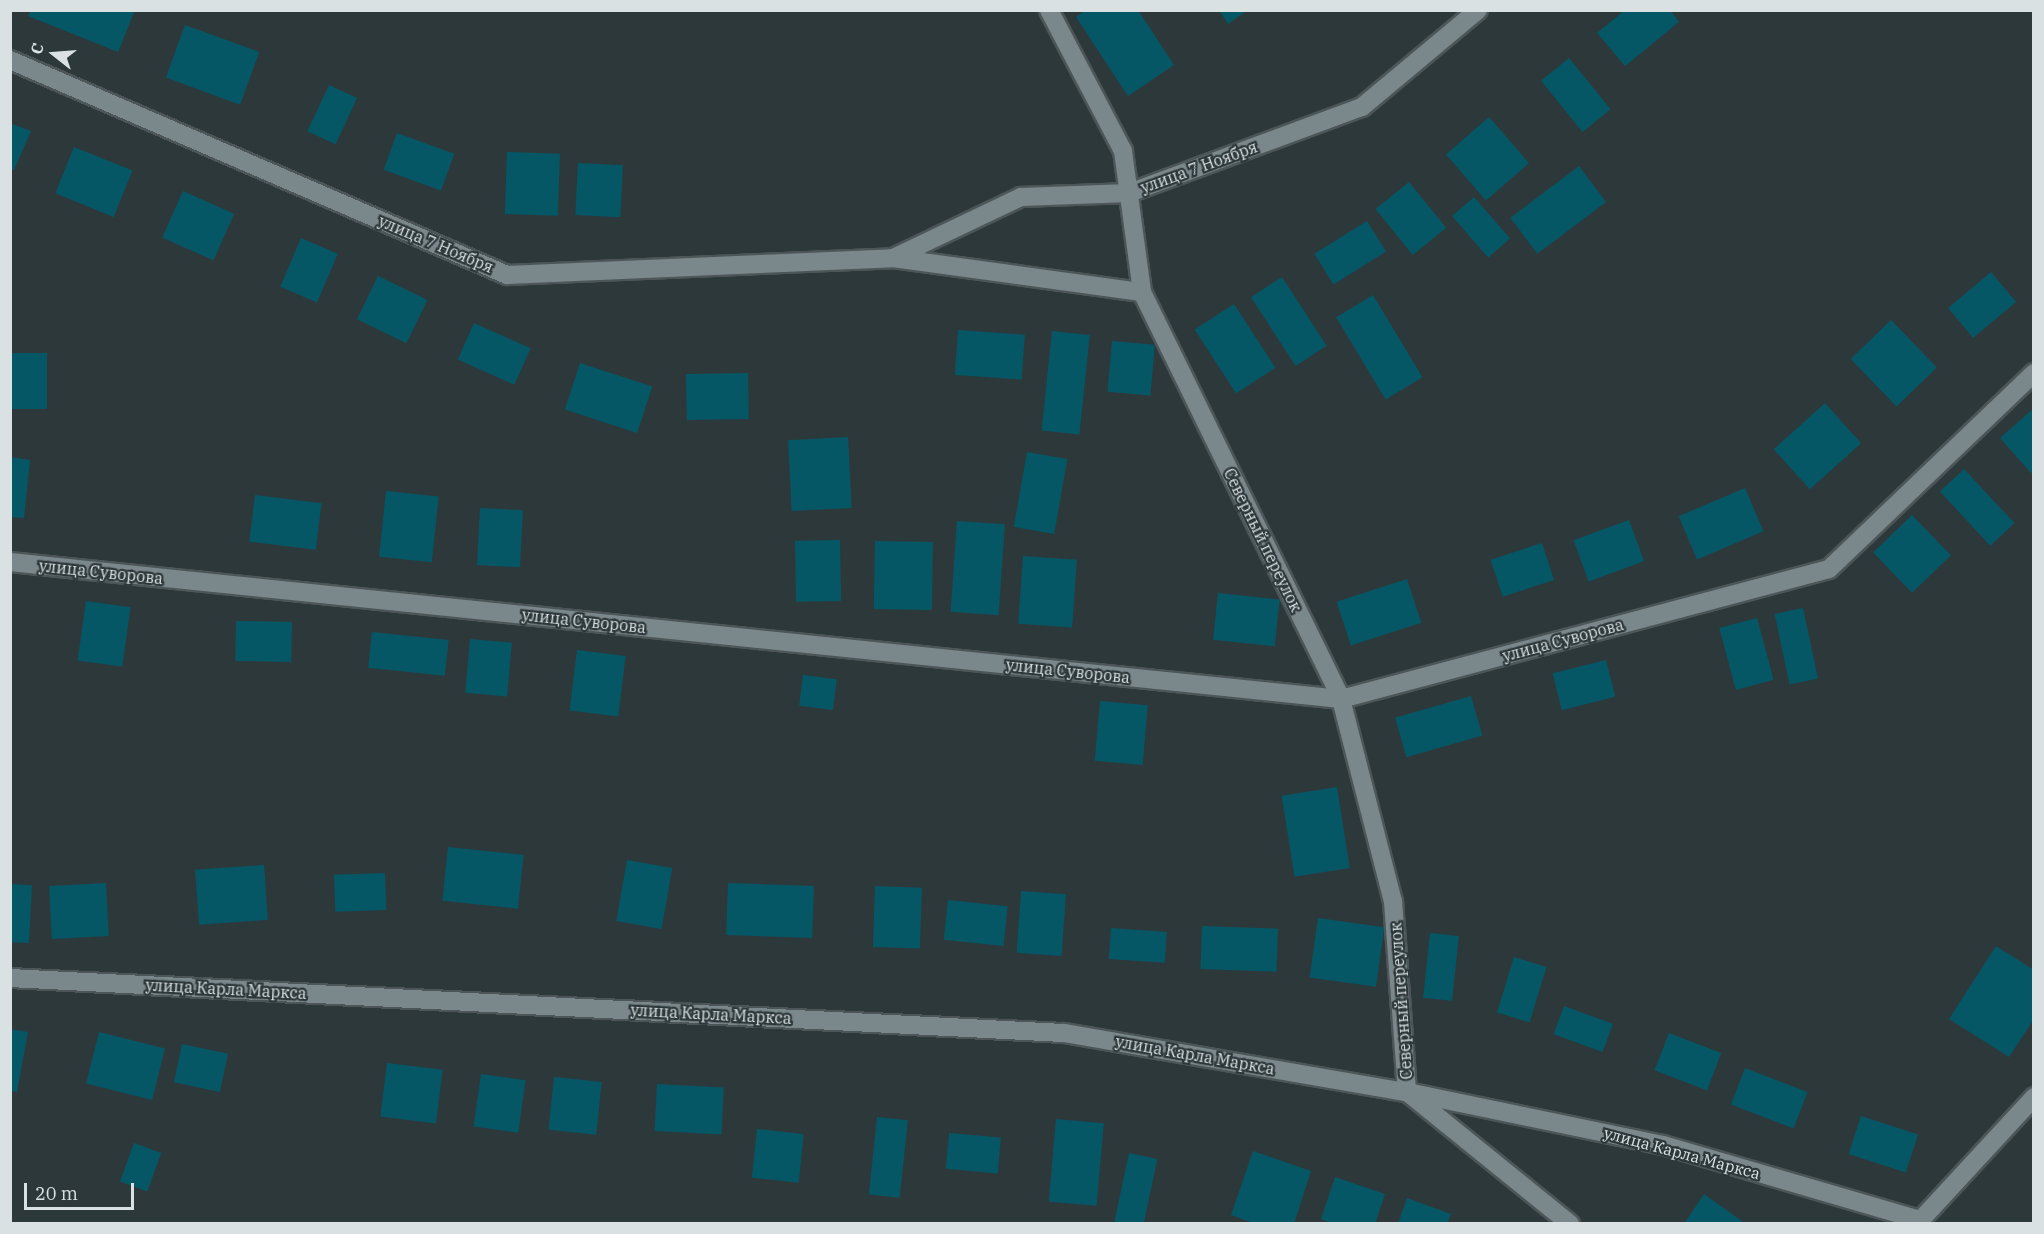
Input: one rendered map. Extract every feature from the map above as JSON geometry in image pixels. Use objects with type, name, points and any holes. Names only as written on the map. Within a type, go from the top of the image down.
[{"type":"street","name":"Северный переулок","points":[[1049,10],[1123,151],[1142,292],[1341,699],[1393,901],[1407,1092]]},
{"type":"street","name":"улица 7 Ноября","points":[[893,258],[1021,197],[1128,193],[1362,106],[1478,10]]},
{"type":"street","name":"улица 7 Ноября","points":[[10,60],[507,274],[893,258],[1142,292]]},
{"type":"street","name":"улица Суворова","points":[[10,562],[1341,699],[1829,569],[2034,374]]},
{"type":"street","name":"улица Карла Маркса","points":[[10,978],[1064,1033],[1407,1092],[1663,1145],[1918,1222]]},
{"type":"street","name":"улица Карла Маркса","points":[[1407,1092],[1570,1224]]},
{"type":"street","points":[[1918,1222],[2034,1097]]},
{"type":"building","points":[[31,10],[135,10],[118,52],[28,16]]},
{"type":"building","points":[[1086,10],[1138,10],[1174,65],[1128,96],[1076,17]]},
{"type":"building","points":[[1219,10],[1248,10],[1228,24]]},
{"type":"building","points":[[1625,10],[1670,10],[1679,22],[1625,66],[1597,33]]},
{"type":"building","points":[[185,25],[259,52],[240,105],[166,78]]},
{"type":"building","points":[[1569,58],[1611,109],[1583,132],[1541,81]]},
{"type":"building","points":[[329,85],[357,98],[336,144],[307,131]]},
{"type":"building","points":[[1489,117],[1529,163],[1486,200],[1446,154]]},
{"type":"building","points":[[10,123],[31,131],[14,170],[10,169]]},
{"type":"building","points":[[397,133],[454,154],[441,191],[384,170]]},
{"type":"building","points":[[74,147],[132,171],[114,217],[55,193]]},
{"type":"building","points":[[507,152],[560,154],[558,216],[505,214]]},
{"type":"building","points":[[578,163],[623,165],[620,217],[575,215]]},
{"type":"building","points":[[1579,166],[1606,202],[1537,254],[1510,218]]},
{"type":"building","points":[[1409,182],[1446,228],[1413,255],[1376,209]]},
{"type":"building","points":[[183,191],[234,214],[213,260],[162,238]]},
{"type":"building","points":[[1474,197],[1510,239],[1488,258],[1452,216]]},
{"type":"building","points":[[1367,221],[1386,252],[1333,284],[1314,254]]},
{"type":"building","points":[[301,238],[338,254],[317,302],[280,287]]},
{"type":"building","points":[[1991,272],[2016,302],[1973,338],[1948,308]]},
{"type":"building","points":[[378,276],[427,300],[406,343],[357,319]]},
{"type":"building","points":[[1282,277],[1327,346],[1296,366],[1251,297]]},
{"type":"building","points":[[1373,295],[1422,377],[1386,399],[1336,317]]},
{"type":"building","points":[[1234,304],[1275,368],[1236,393],[1195,330]]},
{"type":"building","points":[[1891,320],[1937,367],[1897,406],[1851,359]]},
{"type":"building","points":[[474,323],[531,348],[514,385],[458,360]]},
{"type":"building","points":[[958,330],[1025,335],[1022,380],[955,375]]},
{"type":"building","points":[[1052,331],[1090,335],[1079,434],[1042,430]]},
{"type":"building","points":[[1112,341],[1155,345],[1150,396],[1108,392]]},
{"type":"building","points":[[10,353],[47,353],[47,409],[10,409]]},
{"type":"building","points":[[580,363],[652,386],[637,433],[565,410]]},
{"type":"building","points":[[748,373],[749,419],[687,420],[686,374]]},
{"type":"building","points":[[1825,403],[1861,443],[1810,489],[1774,449]]},
{"type":"building","points":[[2034,408],[2034,471],[2031,473],[2000,438]]},
{"type":"building","points":[[848,437],[852,508],[792,511],[788,440]]},
{"type":"building","points":[[1027,452],[1067,459],[1054,534],[1014,527]]},
{"type":"building","points":[[10,457],[30,460],[24,518],[10,517]]},
{"type":"building","points":[[1964,469],[2014,523],[1990,546],[1940,492]]},
{"type":"building","points":[[1745,488],[1763,531],[1697,559],[1679,516]]},
{"type":"building","points":[[386,491],[439,497],[432,562],[379,557]]},
{"type":"building","points":[[255,495],[322,503],[316,550],[249,542]]},
{"type":"building","points":[[480,508],[523,510],[520,567],[477,565]]},
{"type":"building","points":[[1912,515],[1951,555],[1912,593],[1873,553]]},
{"type":"building","points":[[1629,520],[1644,561],[1589,582],[1574,540]]},
{"type":"building","points":[[957,521],[1005,524],[999,615],[951,612]]},
{"type":"building","points":[[840,540],[841,601],[796,602],[795,541]]},
{"type":"building","points":[[875,541],[933,542],[932,610],[874,609]]},
{"type":"building","points":[[1542,543],[1554,580],[1503,597],[1491,560]]},
{"type":"building","points":[[1023,556],[1077,560],[1072,628],[1018,624]]},
{"type":"building","points":[[1407,579],[1421,623],[1351,646],[1337,602]]},
{"type":"building","points":[[1218,593],[1280,599],[1275,646],[1213,640]]},
{"type":"building","points":[[86,601],[131,607],[122,667],[78,660]]},
{"type":"building","points":[[1803,608],[1818,678],[1790,684],[1775,614]]},
{"type":"building","points":[[1757,618],[1774,680],[1736,690],[1719,628]]},
{"type":"building","points":[[236,621],[292,622],[291,662],[235,661]]},
{"type":"building","points":[[372,632],[449,640],[445,676],[368,668]]},
{"type":"building","points":[[470,639],[512,643],[507,696],[465,693]]},
{"type":"building","points":[[577,650],[626,656],[618,717],[570,711]]},
{"type":"building","points":[[1606,660],[1615,697],[1562,710],[1553,673]]},
{"type":"building","points":[[803,675],[837,679],[833,710],[799,706]]},
{"type":"building","points":[[1471,696],[1482,735],[1406,757],[1395,718]]},
{"type":"building","points":[[1100,701],[1148,705],[1143,765],[1095,761]]},
{"type":"building","points":[[1337,787],[1350,868],[1295,877],[1282,796]]},
{"type":"building","points":[[448,847],[524,855],[518,909],[442,901]]},
{"type":"building","points":[[627,860],[672,868],[662,929],[616,921]]},
{"type":"building","points":[[264,865],[268,920],[199,925],[195,870]]},
{"type":"building","points":[[385,873],[386,910],[335,912],[334,875]]},
{"type":"building","points":[[106,883],[109,936],[52,939],[49,886]]},
{"type":"building","points":[[728,883],[814,886],[812,938],[726,935]]},
{"type":"building","points":[[10,884],[32,885],[29,943],[10,942]]},
{"type":"building","points":[[875,886],[922,888],[920,949],[873,947]]},
{"type":"building","points":[[1021,891],[1066,894],[1062,956],[1017,953]]},
{"type":"building","points":[[948,900],[1008,906],[1003,946],[944,940]]},
{"type":"building","points":[[1318,918],[1384,927],[1376,987],[1310,977]]},
{"type":"building","points":[[1202,926],[1278,929],[1276,972],[1200,969]]},
{"type":"building","points":[[1111,928],[1167,932],[1165,963],[1109,959]]},
{"type":"building","points":[[1430,933],[1459,936],[1452,1001],[1423,998]]},
{"type":"building","points":[[1996,946],[2034,970],[2034,1019],[2009,1057],[1949,1019]]},
{"type":"building","points":[[1514,957],[1547,967],[1530,1022],[1497,1012]]},
{"type":"building","points":[[1564,1006],[1613,1024],[1603,1052],[1554,1034]]},
{"type":"building","points":[[10,1029],[28,1032],[17,1092],[10,1091]]},
{"type":"building","points":[[99,1032],[165,1048],[152,1100],[86,1083]]},
{"type":"building","points":[[1669,1033],[1721,1053],[1707,1090],[1655,1070]]},
{"type":"building","points":[[182,1044],[228,1054],[220,1092],[174,1082]]},
{"type":"building","points":[[387,1063],[443,1070],[436,1123],[380,1117]]},
{"type":"building","points":[[1745,1068],[1808,1092],[1794,1128],[1731,1104]]},
{"type":"building","points":[[481,1074],[526,1080],[518,1133],[474,1126]]},
{"type":"building","points":[[554,1077],[602,1082],[596,1135],[548,1130]]},
{"type":"building","points":[[657,1084],[724,1088],[721,1134],[655,1131]]},
{"type":"building","points":[[1861,1116],[1918,1135],[1906,1173],[1849,1154]]},
{"type":"building","points":[[877,1117],[908,1120],[900,1198],[869,1195]]},
{"type":"building","points":[[1056,1119],[1104,1123],[1097,1206],[1049,1202]]},
{"type":"building","points":[[757,1129],[804,1134],[799,1183],[752,1178]]},
{"type":"building","points":[[949,1133],[1001,1138],[998,1173],[946,1169]]},
{"type":"building","points":[[134,1143],[161,1153],[147,1191],[120,1182]]},
{"type":"building","points":[[1253,1151],[1311,1171],[1294,1224],[1256,1224],[1231,1215]]},
{"type":"building","points":[[1129,1153],[1157,1159],[1144,1224],[1114,1224]]},
{"type":"building","points":[[1335,1177],[1385,1194],[1375,1224],[1334,1224],[1321,1219]]},
{"type":"building","points":[[1704,1194],[1746,1224],[1684,1224]]},
{"type":"building","points":[[1407,1198],[1451,1214],[1447,1224],[1398,1224]]}]
